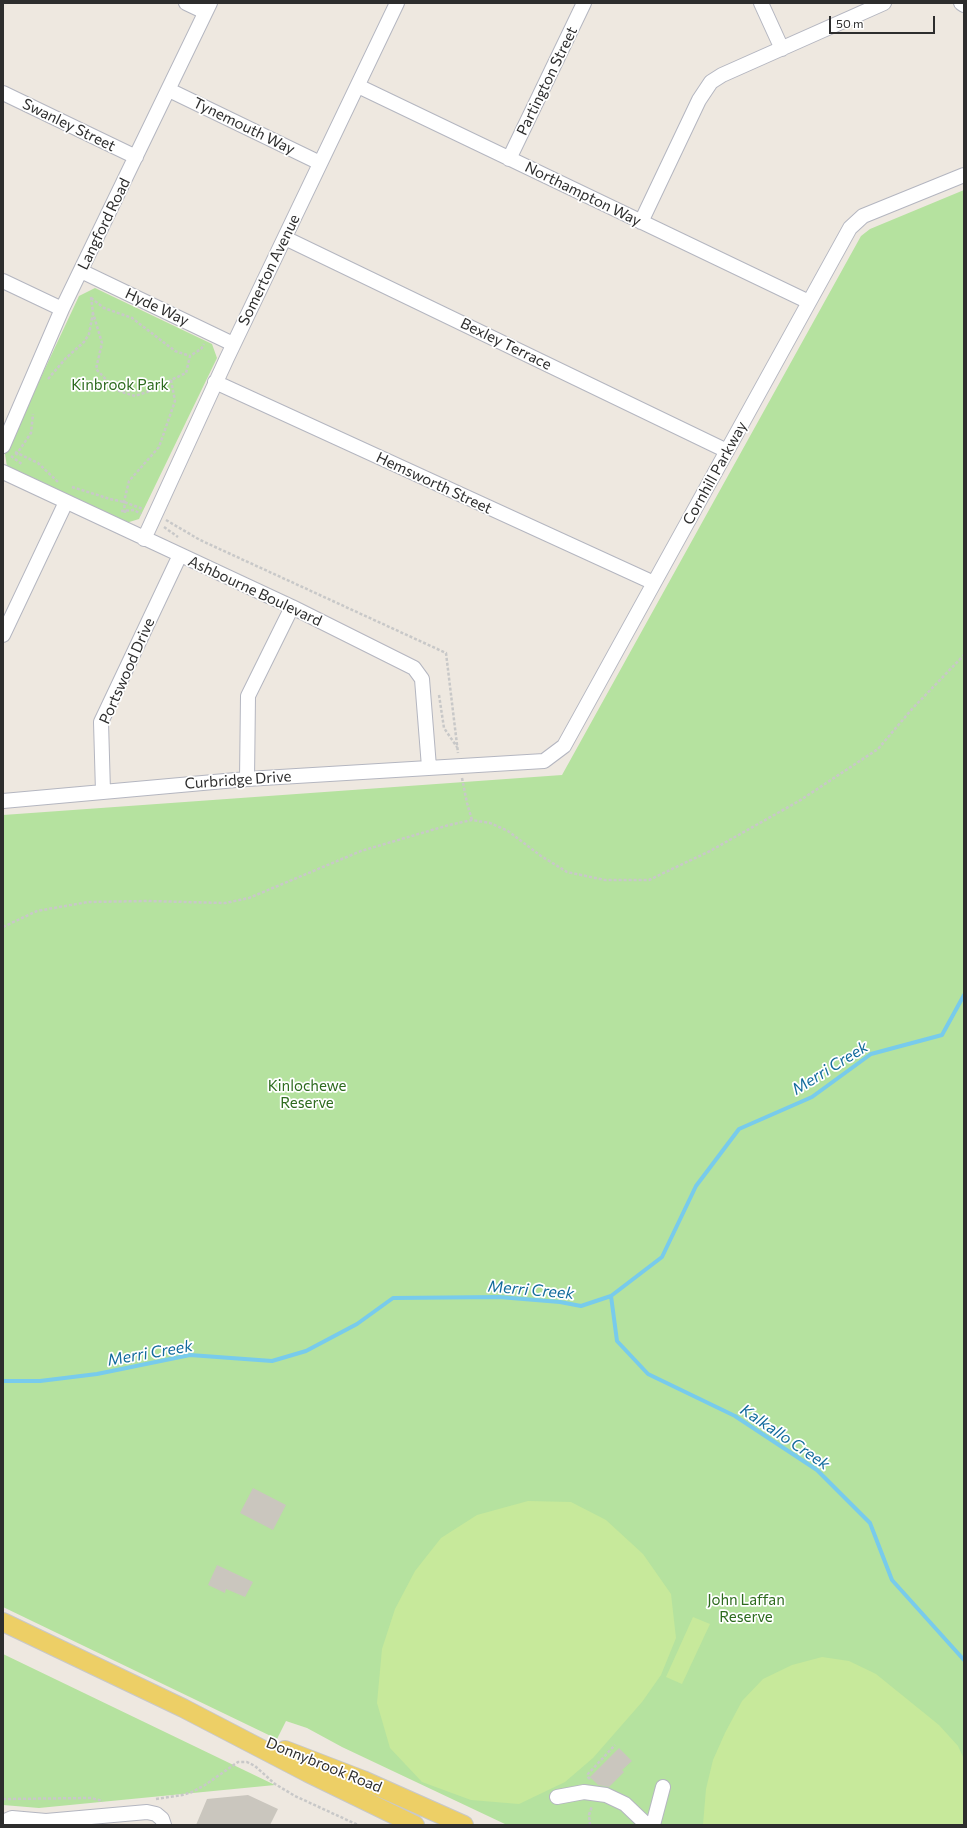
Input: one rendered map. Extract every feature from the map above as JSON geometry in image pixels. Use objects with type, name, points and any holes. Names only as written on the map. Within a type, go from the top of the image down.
[{"type":"main road","name":"Donnybrook Road","points":[[3,1622],[183,1708],[308,1773],[415,1825]]},
{"type":"main road","name":"Donnybrook Road","points":[[183,1708],[286,1751],[363,1780],[464,1825]]},
{"type":"street","points":[[186,3],[207,8]]},
{"type":"street","name":"Somerton Avenue","points":[[144,539],[215,382],[397,3]]},
{"type":"street","name":"Partington Street","points":[[509,159],[584,3]]},
{"type":"street","points":[[762,3],[782,49]]},
{"type":"street","points":[[641,222],[704,91],[711,82],[722,75],[884,3]]},
{"type":"street","points":[[961,3],[964,6]]},
{"type":"street","name":"Langford Road","points":[[5,459],[62,309],[169,90],[207,8]]},
{"type":"street","name":"Northampton Way","points":[[358,86],[809,302]]},
{"type":"street","name":"Tynemouth Way","points":[[169,90],[320,163]]},
{"type":"street","name":"Swanley Street","points":[[3,93],[136,157]]},
{"type":"street","name":"Cornhill Parkway","points":[[467,765],[544,761],[564,746],[728,451],[844,237],[855,222],[863,216],[964,175]]},
{"type":"street","name":"Bexley Terrace","points":[[285,238],[728,451]]},
{"type":"street","name":"Hyde Way","points":[[81,271],[233,344]]},
{"type":"street","points":[[3,281],[62,309]]},
{"type":"street","name":"Hemsworth Street","points":[[215,382],[654,584]]},
{"type":"street","name":"Ashbourne Boulevard","points":[[5,459],[66,502],[292,607],[414,668],[422,679],[429,767]]},
{"type":"street","points":[[3,636],[66,502]]},
{"type":"street","name":"Portswood Drive","points":[[103,792],[101,722],[180,555]]},
{"type":"street","points":[[247,779],[248,696],[292,607]]},
{"type":"street","name":"Curbridge Drive","points":[[3,800],[247,779],[467,765]]},
{"type":"street","points":[[653,1825],[663,1787]]},
{"type":"street","points":[[557,1797],[584,1792],[606,1795],[625,1804],[646,1825]]},
{"type":"street","points":[[3,1822],[12,1818],[46,1821],[149,1806],[162,1819],[164,1825]]},
{"type":"path","points":[[190,356],[175,351],[132,318],[104,308],[91,297],[93,313],[102,343],[96,369],[116,390],[135,396],[153,390],[186,373],[190,356],[201,349],[209,332]]},
{"type":"path","points":[[46,381],[66,358],[84,342],[90,329],[93,313]]},
{"type":"path","points":[[128,517],[124,511],[124,502],[129,481],[159,447],[175,401],[171,380]]},
{"type":"path","points":[[5,459],[17,454],[30,433],[33,411]]},
{"type":"path","points":[[17,454],[38,463],[58,482],[64,484]]},
{"type":"path","points":[[70,486],[82,491],[124,502],[156,514],[200,540],[446,653],[457,748]]},
{"type":"path","points":[[3,928],[36,911],[88,902],[148,901],[225,903],[249,898],[361,851],[449,825],[472,820],[490,823],[508,831],[541,856],[567,872],[605,880],[649,880],[710,851],[799,802],[878,749],[912,710],[964,655]]},
{"type":"path","points":[[467,765],[463,786],[472,820]]},
{"type":"path","points":[[149,1806],[192,1792],[205,1785],[238,1762],[247,1762],[255,1766],[275,1784],[295,1796],[358,1825]]},
{"type":"path","points":[[3,1799],[91,1798],[106,1802]]},
{"type":"green space","name":"Kinlochewe Reserve","points":[[964,190],[964,1825],[507,1825],[342,1747],[307,1728],[286,1721],[277,1739],[3,1607],[3,815],[562,775],[861,236],[870,229]]},
{"type":"green space","name":"Kinbrook Park","points":[[95,288],[212,344],[217,358],[139,519],[126,523],[7,467],[5,454],[79,296]]},
{"type":"green space","points":[[528,1501],[571,1502],[606,1520],[643,1554],[671,1594],[676,1638],[661,1675],[642,1702],[593,1758],[565,1782],[519,1804],[471,1800],[422,1782],[390,1748],[377,1703],[382,1649],[395,1609],[415,1571],[441,1538],[477,1515]]},
{"type":"green space","points":[[693,1617],[710,1624],[682,1684],[666,1677]]},
{"type":"green space","points":[[3,1654],[275,1785],[39,1808],[3,1805]]},
{"type":"green space","points":[[822,1657],[849,1661],[876,1674],[939,1725],[958,1746],[964,1759],[964,1825],[703,1825],[706,1789],[713,1760],[742,1701],[763,1679],[792,1665]]},
{"type":"building","points":[[253,1488],[286,1505],[273,1530],[240,1513]]},
{"type":"building","points":[[217,1565],[253,1582],[245,1597],[226,1589],[225,1593],[208,1585]]},
{"type":"building","points":[[619,1748],[632,1761],[622,1770],[624,1772],[609,1787],[598,1785],[590,1777]]},
{"type":"building","points":[[248,1795],[278,1809],[270,1825],[196,1825],[207,1799]]},
{"type":"waterway","name":"Merri Creek","points":[[3,1381],[40,1381],[97,1374],[190,1355],[272,1361],[306,1351],[357,1324],[393,1298],[499,1297],[560,1302],[581,1306],[611,1296],[662,1257],[696,1186],[739,1129],[812,1097],[871,1054],[942,1035],[964,995]]},
{"type":"waterway","name":"Kalkallo Creek","points":[[611,1296],[617,1341],[648,1374],[735,1416],[817,1470],[870,1523],[892,1580],[964,1660]]},
{"type":"park label","name":"John Laffan Reserve","points":[[746,1608]]}]
